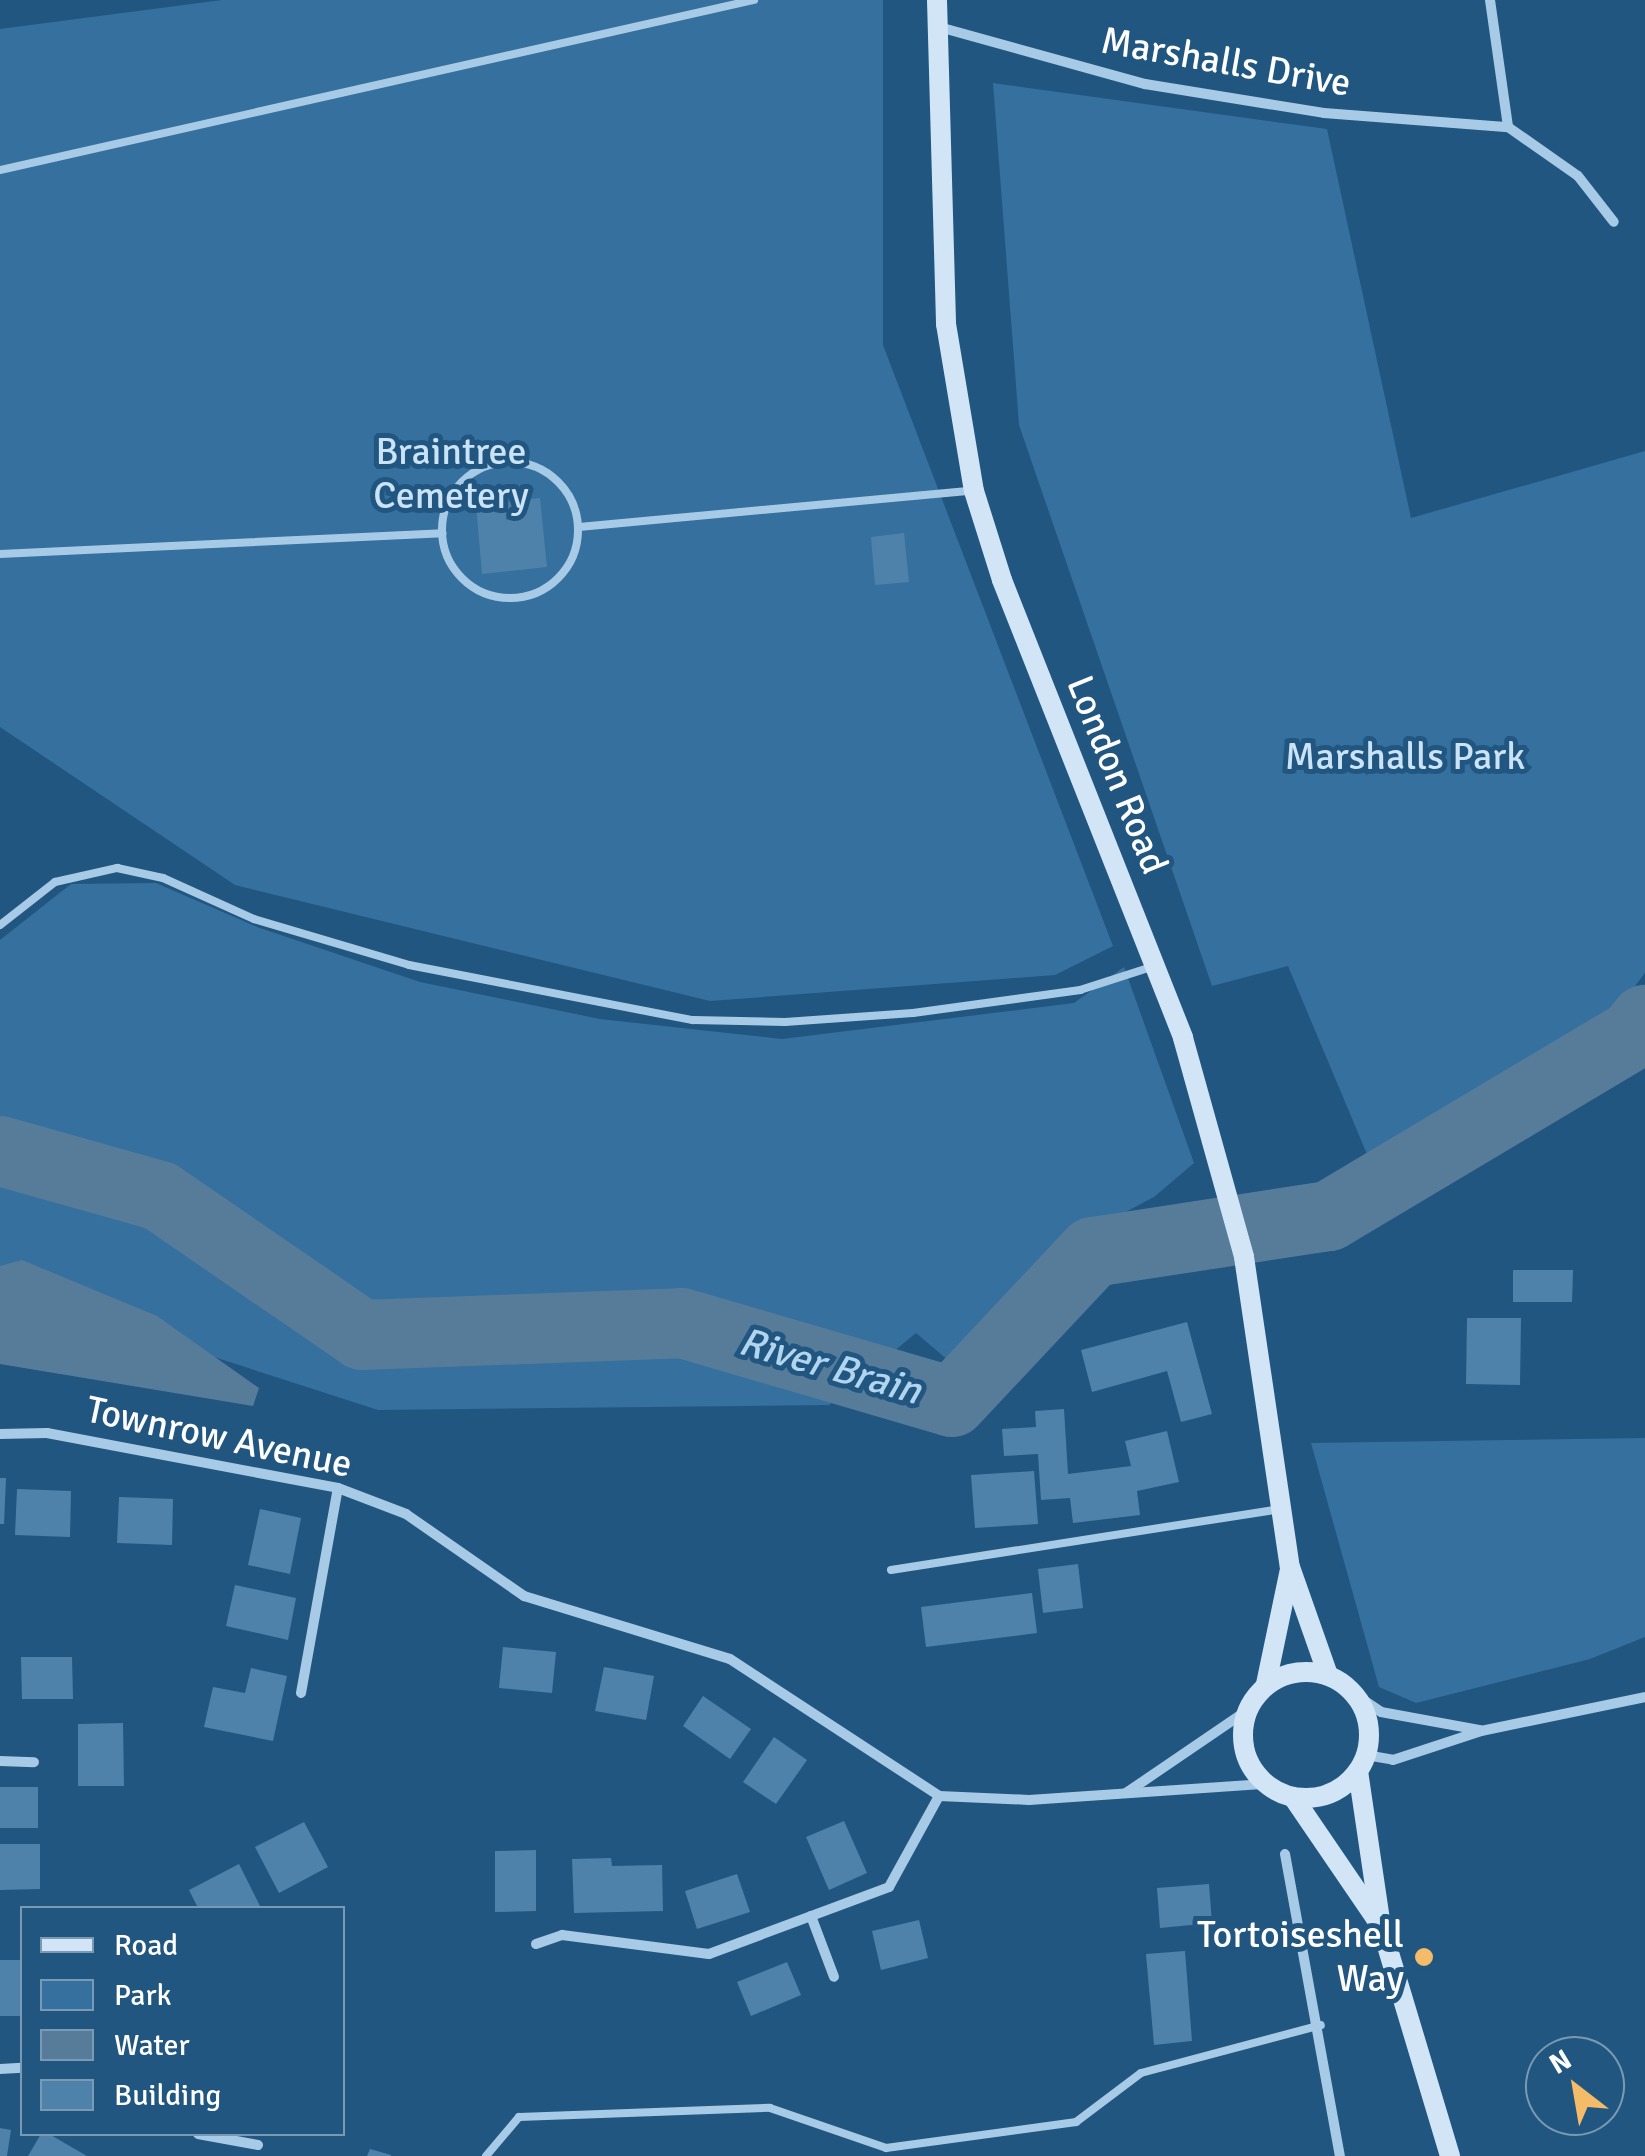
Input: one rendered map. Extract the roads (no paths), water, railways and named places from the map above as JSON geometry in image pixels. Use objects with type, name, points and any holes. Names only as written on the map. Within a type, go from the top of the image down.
[{"type":"street","name":"London Road","points":[[937,0],[946,324],[974,491],[1002,580],[1183,1038],[1244,1257],[1290,1567],[1328,1675]]},
{"type":"street","points":[[1490,0],[1508,127],[1578,176],[1614,222]]},
{"type":"street","name":"Marshalls Drive","points":[[939,27],[1145,84],[1324,114],[1508,127]]},
{"type":"street","name":"Townrow Avenue","points":[[0,1434],[47,1433],[338,1488],[406,1514],[524,1596],[730,1659],[939,1796]]},
{"type":"street","points":[[301,1693],[338,1488]]},
{"type":"street","name":"London Road","points":[[1266,1684],[1290,1567]]},
{"type":"street","points":[[1126,1794],[1246,1711],[1266,1684],[1296,1672],[1328,1675],[1381,1712],[1481,1730]]},
{"type":"street","points":[[1354,1692],[1368,1722],[1362,1763],[1381,1926],[1450,2156]]},
{"type":"street","points":[[1246,1711],[1243,1750],[1265,1784],[1292,1798],[1318,1798],[1362,1763],[1393,1760],[1481,1730],[1645,1697]]},
{"type":"street","points":[[0,1762],[34,1762]]},
{"type":"street","points":[[536,1944],[562,1935],[708,1954],[812,1916],[889,1886],[939,1796],[1029,1800],[1265,1784]]},
{"type":"street","points":[[1292,1798],[1381,1926]]},
{"type":"street","points":[[1285,1854],[1321,2026],[1340,2156]]},
{"type":"street","points":[[812,1916],[834,1978]]},
{"type":"street","points":[[209,2136],[258,2145]]},
{"type":"lane","points":[[0,170],[754,0]]},
{"type":"lane","points":[[515,462],[546,472],[570,496],[578,527],[572,560],[551,585],[520,598],[488,596],[460,578],[444,549],[443,533],[456,486],[482,467],[515,462]]},
{"type":"lane","points":[[578,527],[974,491]]},
{"type":"lane","points":[[0,554],[443,533]]},
{"type":"lane","points":[[0,925],[55,882],[117,868],[163,878],[254,919],[408,966],[693,1020],[784,1022],[950,1008],[1080,990],[1155,966]]},
{"type":"lane","points":[[891,1570],[1281,1509]]},
{"type":"lane","points":[[486,2156],[519,2117],[770,2108],[886,2148],[1076,2122],[1141,2072],[1321,2026]]},
{"type":"water","points":[[22,1260],[157,1316],[259,1388],[253,1406],[0,1364],[0,1266]]},
{"type":"waterway","name":"River Brain","points":[[0,1151],[160,1196],[362,1335],[682,1323],[952,1402],[1093,1252],[1329,1216],[1634,1034],[1645,1020]]},
{"type":"place","name":"Tortoiseshell Way","points":[[1424,1957]]},
{"type":"park label","name":"Braintree Cemetery","points":[[451,474]]},
{"type":"park label","name":"Marshalls Park","points":[[1405,757]]}]
